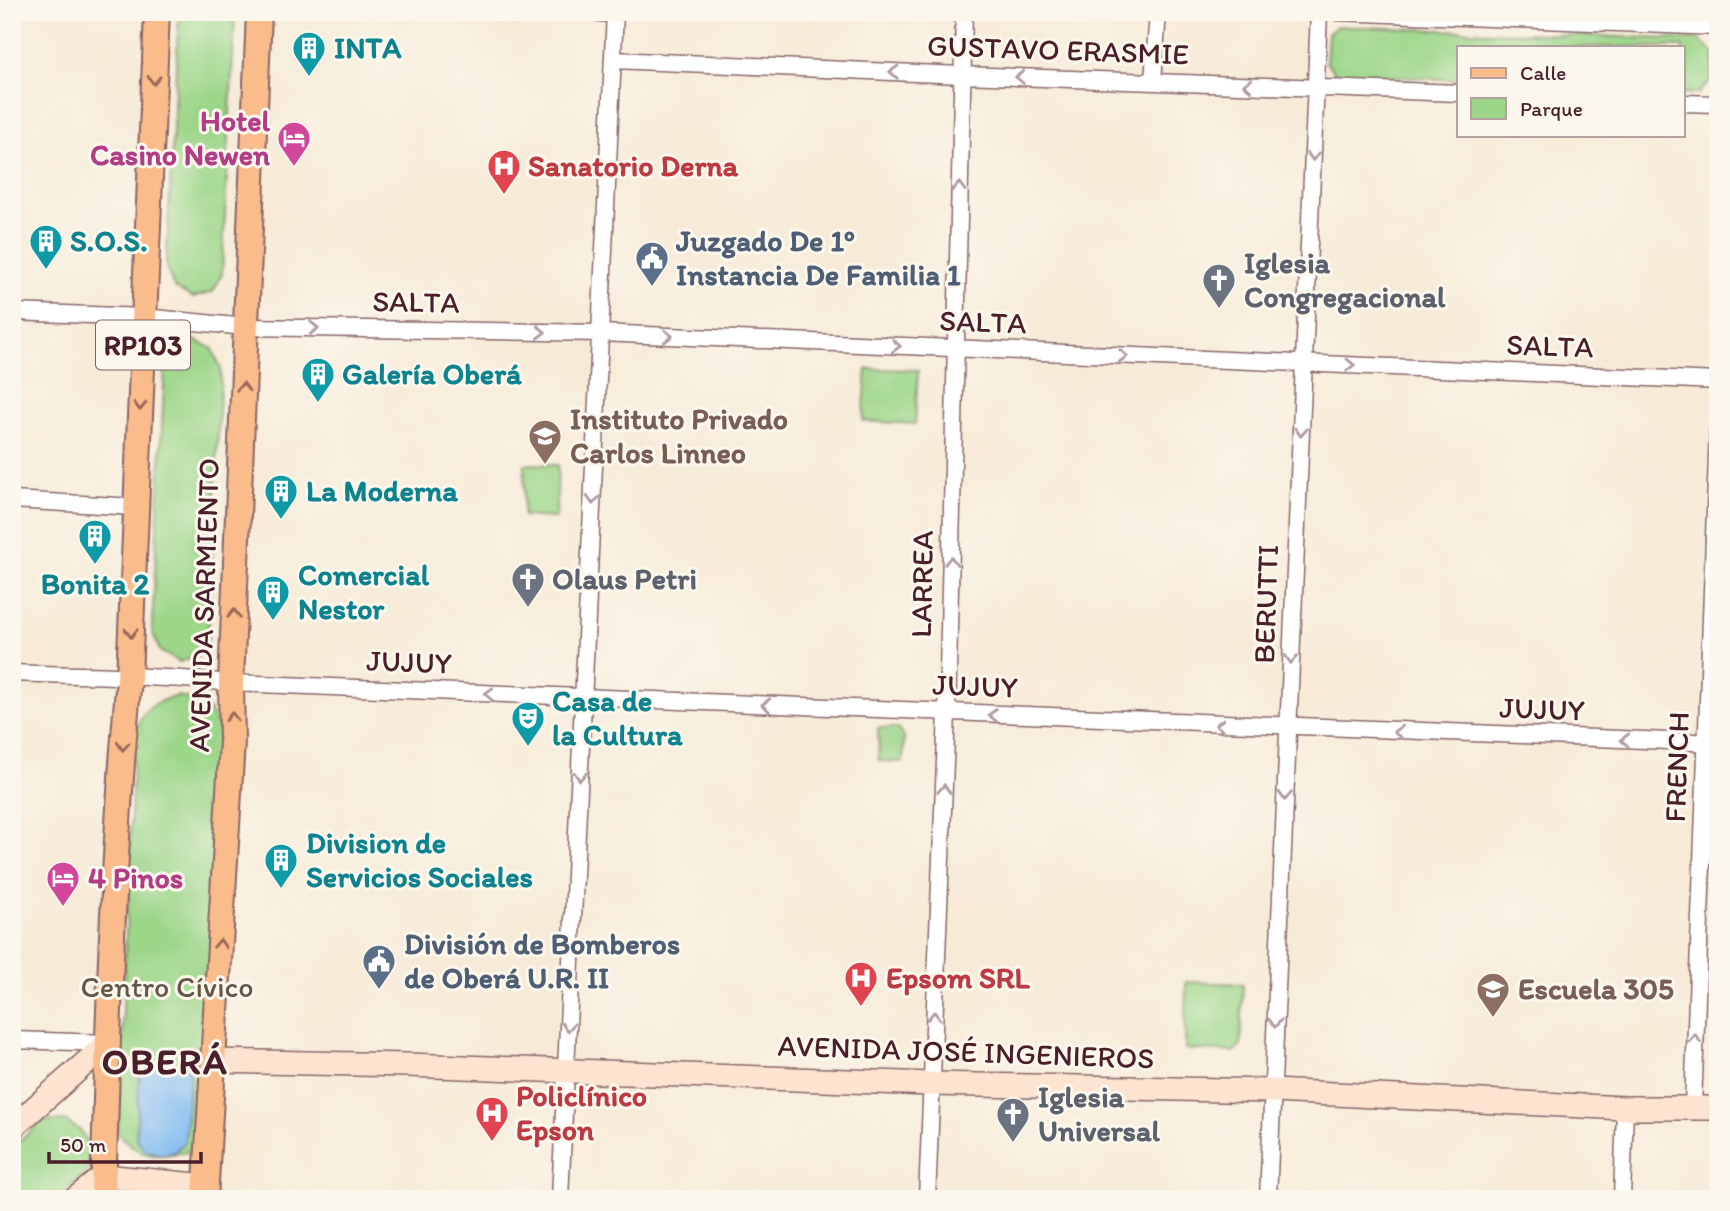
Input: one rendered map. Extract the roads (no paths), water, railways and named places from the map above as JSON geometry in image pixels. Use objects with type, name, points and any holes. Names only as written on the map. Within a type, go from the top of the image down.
[{"type":"main road","name":"RP103","points":[[103,1187],[123,740],[129,678],[157,12]]},
{"type":"main road","name":"AVENIDA SARMIENTO","points":[[205,1193],[232,741],[231,682],[259,12]]},
{"type":"main road","points":[[12,1128],[108,1043]]},
{"type":"main road","name":"AVENIDA JOSÉ INGENIEROS","points":[[213,1061],[931,1084],[1272,1091],[1625,1108],[1718,1108]]},
{"type":"main road","points":[[75,1199],[103,1187],[205,1193]]},
{"type":"street","points":[[560,1199],[615,14],[595,12]]},
{"type":"street","name":"LARREA","points":[[927,1199],[947,713],[964,12]]},
{"type":"street","points":[[1153,81],[1157,12]]},
{"type":"street","name":"BERUTTI","points":[[1268,1199],[1319,12]]},
{"type":"street","points":[[1338,12],[1696,19],[1718,27]]},
{"type":"street","name":"GUSTAVO ERASMIE","points":[[613,60],[1457,93]]},
{"type":"street","points":[[1684,103],[1718,104]]},
{"type":"street","name":"SALTA","points":[[12,312],[144,317],[246,327],[600,334],[1718,381]]},
{"type":"street","name":"FRENCH","points":[[1693,1107],[1712,743],[1718,429]]},
{"type":"street","points":[[12,500],[136,507]]},
{"type":"street","name":"JUJUY","points":[[12,673],[129,678],[178,677],[231,682],[583,698],[1712,743]]},
{"type":"street","points":[[12,1040],[108,1043]]},
{"type":"street","points":[[1622,1199],[1625,1108]]},
{"type":"water","points":[[140,1065],[190,1068],[185,1141],[175,1152],[162,1155],[145,1150],[136,1138]]},
{"type":"place","name":"INTA","points":[[309,78]]},
{"type":"place","name":"Hotel Casino Newen","points":[[294,168]]},
{"type":"place","name":"Sanatorio Derna","points":[[504,196]]},
{"type":"place","name":"S.O.S.","points":[[46,271]]},
{"type":"place","name":"Juzgado De 1º Instancia De Familia 1","points":[[652,288]]},
{"type":"place","name":"Iglesia Congregacional","points":[[1219,310]]},
{"type":"place","name":"Galería Oberá","points":[[318,404]]},
{"type":"place","name":"Instituto Privado Carlos Linneo","points":[[545,466]]},
{"type":"place","name":"La Moderna","points":[[281,521]]},
{"type":"place","name":"Bonita 2","points":[[95,566]]},
{"type":"place","name":"Olaus Petri","points":[[528,609]]},
{"type":"place","name":"Comercial Nestor","points":[[273,622]]},
{"type":"place","name":"Casa de la Cultura","points":[[528,748]]},
{"type":"place","name":"Division de Servicios Sociales","points":[[281,890]]},
{"type":"place","name":"4 Pinos","points":[[63,908]]},
{"type":"place","name":"División de Bomberos de Oberá U.R. II","points":[[379,991]]},
{"type":"place","name":"Epsom SRL","points":[[861,1008]]},
{"type":"place","name":"Escuela 305","points":[[1493,1019]]},
{"type":"place","name":"Policlínico Epson","points":[[492,1143]]},
{"type":"place","name":"Iglesia Universal","points":[[1013,1144]]},
{"type":"district","name":"OBERÁ","points":[[165,1061]]},
{"type":"park label","name":"Centro Cívico","points":[[167,987]]}]
